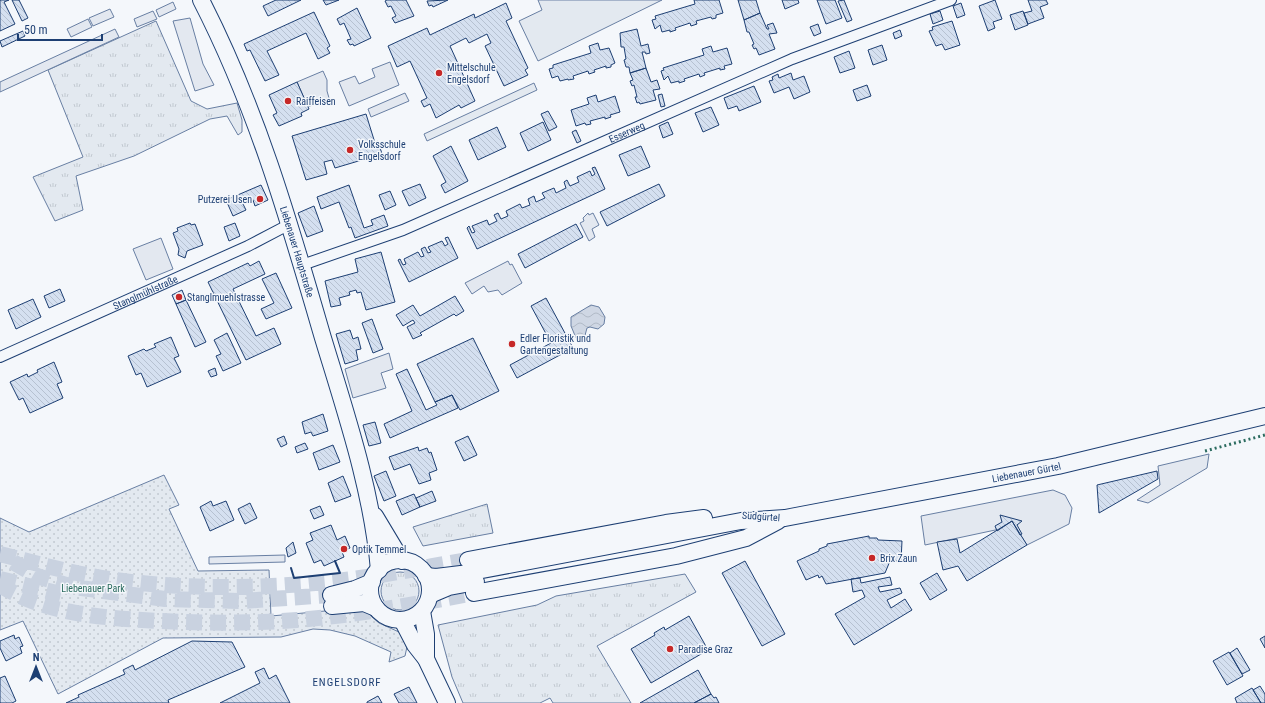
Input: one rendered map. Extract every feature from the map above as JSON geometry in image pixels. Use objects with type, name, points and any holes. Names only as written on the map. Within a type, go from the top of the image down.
[{"type":"main road","name":"Liebenauer Hauptstraße","points":[[201,0],[232,62],[252,111],[290,224],[359,459],[372,511],[375,576]]},
{"type":"main road","name":"Liebenauer Gürtel","points":[[785,518],[1058,466],[1265,416]]},
{"type":"main road","name":"Liebenauer Hauptstraße","points":[[372,511],[402,561]]},
{"type":"main road","name":"Südgürtel","points":[[468,560],[666,522],[740,514],[785,518]]},
{"type":"main road","name":"Südgürtel","points":[[474,594],[676,556],[746,538],[785,518]]},
{"type":"main road","points":[[426,576],[436,577],[461,574],[741,521],[785,518]]},
{"type":"main road","points":[[430,595],[449,587],[744,531],[785,518]]},
{"type":"main road","points":[[402,561],[416,565],[426,576],[430,586],[430,595],[422,611],[416,616],[402,620],[387,617],[376,608],[364,603],[331,600],[355,589],[375,576],[390,562],[402,561]]},
{"type":"main road","points":[[375,576],[372,599],[376,608]]},
{"type":"main road","points":[[422,611],[426,634],[426,659]]},
{"type":"main road","points":[[402,620],[415,645],[426,659],[447,703]]},
{"type":"street","name":"Esserweg","points":[[302,265],[403,230],[792,59],[951,0]]},
{"type":"street","name":"Stanglmühlstraße","points":[[0,357],[248,246],[290,224]]},
{"type":"green space","points":[[538,0],[662,0],[538,61],[519,21],[542,10]]},
{"type":"green space","points":[[156,21],[191,101],[207,109],[237,103],[242,120],[242,132],[238,135],[227,116],[210,119],[134,156],[76,176],[83,210],[55,221],[33,177],[83,157],[48,70]]},
{"type":"green space","points":[[534,83],[537,90],[427,141],[424,134]]},
{"type":"green space","name":"Liebenauer Park","points":[[164,475],[179,505],[169,509],[198,571],[269,570],[271,616],[336,610],[365,611],[379,623],[399,632],[408,642],[405,656],[389,662],[391,652],[355,636],[330,630],[313,629],[281,637],[163,638],[58,694],[23,621],[0,630],[0,518],[29,532]]},
{"type":"green space","points":[[487,504],[493,533],[423,546],[413,527]]},
{"type":"green space","points":[[396,572],[404,572],[414,577],[418,584],[418,598],[414,605],[404,610],[396,610],[386,605],[384,602],[381,595],[381,587],[386,577],[389,575]]},
{"type":"green space","points":[[685,574],[696,592],[597,646],[631,703],[553,703],[550,698],[540,703],[463,703],[452,677],[438,625],[537,605],[556,596]]},
{"type":"shaded area","points":[[173,2],[176,9],[159,17],[156,10]]},
{"type":"shaded area","points":[[110,9],[114,17],[93,26],[89,18]]},
{"type":"shaded area","points":[[153,11],[157,19],[137,27],[134,19]]},
{"type":"shaded area","points":[[190,18],[203,64],[214,85],[195,91],[173,21]]},
{"type":"shaded area","points":[[88,19],[92,27],[71,37],[67,29]]},
{"type":"shaded area","points":[[115,29],[119,37],[0,92],[0,82]]},
{"type":"shaded area","points":[[390,62],[399,85],[349,106],[339,82],[355,76],[359,84],[375,77],[372,69]]},
{"type":"shaded area","points":[[323,71],[327,80],[327,91],[329,98],[308,107],[297,82]]},
{"type":"shaded area","points":[[405,93],[409,101],[371,117],[368,109]]},
{"type":"shaded area","points":[[588,213],[589,215],[593,213],[599,225],[592,229],[595,237],[589,241],[580,223],[584,221],[583,218]]},
{"type":"shaded area","points":[[161,238],[173,269],[146,280],[133,249]]},
{"type":"shaded area","points":[[508,261],[510,265],[512,264],[522,283],[502,295],[498,290],[488,292],[484,286],[472,294],[465,283]]},
{"type":"shaded area","points":[[389,353],[393,369],[381,373],[386,388],[353,398],[345,369]]},
{"type":"shaded area","points":[[1209,454],[1207,468],[1148,503],[1137,500],[1160,485],[1158,466]]},
{"type":"shaded area","points":[[1053,490],[1065,495],[1072,508],[1069,524],[1027,545],[1012,522],[1000,529],[925,545],[921,516]]},
{"type":"shaded area","points":[[285,555],[285,562],[209,564],[209,557]]},
{"type":"water","points":[[591,305],[599,307],[605,317],[604,324],[598,329],[590,327],[587,328],[584,339],[576,338],[571,326],[571,317]]},
{"type":"building","points":[[0,0],[9,0],[4,2],[15,24],[0,31]]},
{"type":"building","points":[[12,0],[19,0],[28,18],[22,21]]},
{"type":"building","points":[[276,0],[301,0],[268,16],[263,6]]},
{"type":"building","points":[[323,0],[339,0],[326,5]]},
{"type":"building","points":[[406,0],[414,16],[395,23],[392,18],[396,16],[391,6],[388,7],[385,1]]},
{"type":"building","points":[[448,0],[433,7],[432,5],[429,6],[427,1]]},
{"type":"building","points":[[694,0],[719,0],[723,13],[716,15],[716,18],[712,19],[711,17],[696,21],[697,24],[691,26],[690,23],[675,28],[676,30],[670,32],[670,30],[662,32],[660,25],[655,29],[652,20],[656,19],[655,16],[695,4]]},
{"type":"building","points":[[738,0],[756,0],[760,13],[744,20]]},
{"type":"building","points":[[782,0],[798,0],[799,3],[785,9]]},
{"type":"building","points":[[817,0],[835,0],[842,18],[826,24]]},
{"type":"building","points":[[844,0],[852,20],[847,22],[838,1]]},
{"type":"building","points":[[995,0],[1002,19],[993,22],[995,28],[988,31],[979,6]]},
{"type":"building","points":[[1028,0],[1046,0],[1048,4],[1040,7],[1044,18],[1028,24],[1024,13],[1032,11]]},
{"type":"building","points":[[506,3],[512,18],[506,21],[528,68],[525,70],[528,75],[504,86],[485,46],[491,43],[487,34],[469,43],[466,38],[450,46],[475,101],[461,108],[459,105],[436,118],[430,104],[424,107],[421,101],[427,98],[410,61],[397,67],[388,46],[427,28],[430,35],[474,14],[475,18]]},
{"type":"building","points":[[961,3],[965,15],[957,18],[953,6]]},
{"type":"building","points":[[357,8],[371,38],[354,46],[353,44],[350,45],[347,40],[351,39],[344,23],[340,25],[337,19]]},
{"type":"building","points":[[940,11],[943,20],[933,24],[930,14]]},
{"type":"building","points":[[1023,11],[1028,25],[1015,30],[1010,15]]},
{"type":"building","points":[[314,12],[330,46],[327,48],[330,53],[318,59],[306,33],[267,51],[279,75],[265,81],[250,50],[247,51],[244,44]]},
{"type":"building","points":[[760,13],[767,29],[769,29],[767,25],[773,23],[777,33],[769,34],[775,49],[759,55],[756,48],[754,49],[752,45],[754,44],[749,32],[747,32],[744,20]]},
{"type":"building","points":[[952,21],[960,45],[945,50],[942,44],[936,46],[929,31],[933,30],[932,27]]},
{"type":"building","points":[[818,24],[821,33],[814,36],[810,27]]},
{"type":"building","points":[[637,29],[641,46],[648,44],[650,53],[646,54],[645,52],[642,52],[646,68],[630,73],[629,67],[626,67],[624,60],[626,59],[624,47],[621,47],[620,33]]},
{"type":"building","points":[[900,30],[902,36],[895,39],[893,33]]},
{"type":"building","points":[[23,31],[25,36],[2,47],[0,41]]},
{"type":"building","points":[[598,43],[600,50],[609,48],[615,63],[611,65],[611,67],[606,68],[606,66],[594,70],[595,72],[589,74],[588,71],[573,76],[574,79],[560,81],[558,76],[552,78],[549,69],[553,68],[553,65],[591,53],[589,46]]},
{"type":"building","points":[[882,45],[887,60],[873,65],[868,50]]},
{"type":"building","points":[[711,46],[713,52],[727,48],[732,64],[724,66],[725,69],[720,70],[720,68],[704,73],[705,75],[700,77],[699,74],[684,79],[685,81],[679,83],[679,81],[671,83],[668,76],[664,80],[661,71],[664,70],[663,68],[704,55],[702,49]]},
{"type":"building","points":[[849,51],[855,68],[840,73],[834,57]]},
{"type":"building","points":[[646,68],[651,82],[657,80],[660,89],[653,90],[656,100],[640,104],[639,102],[637,103],[635,97],[637,97],[634,85],[632,86],[630,81],[633,80],[630,73]]},
{"type":"building","points":[[791,73],[793,80],[804,76],[810,92],[794,99],[789,87],[774,93],[769,81],[773,80],[772,77],[778,74],[779,78]]},
{"type":"building","name":"Raiffeisen","points":[[297,82],[309,109],[301,113],[302,116],[279,126],[273,115],[277,113],[269,95]]},
{"type":"building","points":[[867,85],[871,96],[857,101],[853,90]]},
{"type":"building","points":[[754,86],[761,102],[739,111],[737,106],[728,109],[724,98]]},
{"type":"building","points":[[662,94],[665,106],[661,107],[658,95]]},
{"type":"building","points":[[596,95],[598,102],[615,96],[620,112],[610,115],[611,117],[605,119],[605,117],[590,121],[591,124],[586,125],[585,123],[576,126],[571,110],[589,104],[587,98]]},
{"type":"building","points":[[711,107],[719,125],[703,132],[695,113]]},
{"type":"building","points":[[548,111],[557,127],[549,131],[541,114]]},
{"type":"building","points":[[366,114],[375,143],[378,141],[382,154],[335,168],[332,160],[324,162],[327,174],[306,180],[292,136]]},
{"type":"building","points":[[543,122],[551,140],[528,151],[520,133]]},
{"type":"building","points":[[668,122],[673,134],[663,138],[659,126]]},
{"type":"building","points":[[497,127],[506,147],[478,160],[469,140]]},
{"type":"building","points":[[576,130],[581,141],[577,143],[572,132]]},
{"type":"building","points":[[451,146],[468,181],[445,193],[441,185],[446,182],[433,156]]},
{"type":"building","points":[[641,146],[650,167],[628,176],[619,155]]},
{"type":"building","points":[[595,167],[605,189],[477,249],[467,228],[469,226],[472,233],[475,232],[472,226],[487,220],[489,225],[497,221],[494,215],[498,213],[501,219],[508,216],[506,211],[520,204],[522,208],[530,205],[528,199],[534,196],[536,202],[545,198],[542,193],[554,188],[556,193],[566,188],[564,182],[567,180],[570,186],[579,182],[577,177],[590,171],[592,176],[595,174],[592,168]]},
{"type":"building","points":[[420,184],[426,198],[409,206],[402,191]]},
{"type":"building","points":[[659,184],[665,196],[607,226],[600,212]]},
{"type":"building","points":[[261,185],[268,200],[255,206],[253,200],[243,204],[246,210],[233,216],[226,200]]},
{"type":"building","points":[[349,185],[364,228],[373,225],[371,220],[384,215],[388,226],[355,238],[351,227],[349,228],[339,202],[321,209],[317,197]]},
{"type":"building","points":[[390,191],[396,205],[385,210],[379,195]]},
{"type":"building","points":[[314,206],[323,231],[307,237],[298,213]]},
{"type":"building","points":[[190,223],[191,225],[195,224],[203,245],[187,251],[185,258],[178,255],[179,249],[173,233],[178,231],[177,228]]},
{"type":"building","points":[[235,223],[240,236],[229,241],[224,227]]},
{"type":"building","points":[[576,224],[583,237],[525,268],[518,254]]},
{"type":"building","points":[[448,237],[458,258],[409,282],[398,260],[400,259],[403,265],[406,264],[404,259],[418,252],[421,257],[424,256],[421,249],[425,247],[428,253],[431,252],[428,247],[442,241],[445,246],[448,244],[445,238]]},
{"type":"building","points":[[381,252],[395,302],[366,310],[361,292],[357,293],[356,290],[349,292],[350,295],[339,298],[341,305],[331,307],[325,281],[358,272],[355,259]]},
{"type":"building","points":[[259,261],[265,274],[233,289],[256,336],[274,328],[281,344],[246,360],[208,282],[248,263],[250,266]]},
{"type":"building","points":[[276,273],[292,308],[266,319],[261,309],[274,303],[262,279]]},
{"type":"building","points":[[60,289],[65,301],[49,308],[44,296]]},
{"type":"building","name":"Stanglmuehlstrasse","points":[[182,290],[186,300],[176,304],[172,295]]},
{"type":"building","points":[[455,296],[464,311],[456,316],[454,314],[420,333],[422,335],[413,339],[407,327],[415,323],[413,320],[403,326],[396,315],[413,305],[420,316]]},
{"type":"building","points":[[546,298],[573,348],[517,378],[510,365],[551,343],[531,306]]},
{"type":"building","points":[[33,299],[41,317],[16,329],[8,310]]},
{"type":"building","points":[[186,300],[206,342],[195,347],[176,304]]},
{"type":"building","points":[[372,319],[383,349],[373,353],[362,323]]},
{"type":"building","points":[[350,330],[353,339],[358,337],[361,349],[356,350],[358,360],[345,364],[336,334]]},
{"type":"building","points":[[227,333],[241,363],[223,371],[216,356],[221,354],[214,340]]},
{"type":"building","points":[[171,337],[179,356],[174,358],[181,372],[147,387],[141,373],[136,375],[128,356],[144,349],[146,351],[156,347],[154,344]]},
{"type":"building","points":[[473,338],[499,391],[460,410],[452,395],[435,402],[417,364]]},
{"type":"building","points":[[54,362],[62,382],[57,384],[63,398],[30,413],[23,398],[19,400],[10,382],[27,374],[28,377],[38,372],[37,370]]},
{"type":"building","points":[[215,368],[217,375],[211,377],[208,371]]},
{"type":"building","points":[[407,369],[426,410],[437,405],[435,402],[452,395],[458,408],[390,438],[384,424],[412,411],[396,374]]},
{"type":"building","points":[[323,414],[328,431],[313,436],[311,432],[305,434],[302,422]]},
{"type":"building","points":[[375,422],[381,443],[369,446],[363,425]]},
{"type":"building","points":[[284,436],[287,444],[281,447],[277,439]]},
{"type":"building","points":[[468,436],[477,455],[464,461],[455,442]]},
{"type":"building","points":[[305,443],[308,449],[297,453],[295,447]]},
{"type":"building","points":[[333,445],[340,462],[319,470],[313,453]]},
{"type":"building","points":[[418,447],[419,451],[427,448],[429,453],[431,452],[437,470],[429,473],[431,480],[419,484],[410,464],[394,470],[389,457]]},
{"type":"building","points":[[386,471],[396,496],[384,501],[374,476]]},
{"type":"building","points":[[1157,471],[1158,479],[1099,513],[1097,485]]},
{"type":"building","points":[[343,476],[351,496],[335,502],[328,483]]},
{"type":"building","points":[[432,491],[436,501],[420,507],[416,498]]},
{"type":"building","points":[[414,494],[420,507],[402,515],[396,501]]},
{"type":"building","points":[[211,501],[213,506],[226,501],[234,520],[210,531],[200,507]]},
{"type":"building","points":[[250,503],[257,518],[245,524],[238,509]]},
{"type":"building","points":[[320,506],[324,515],[314,519],[310,510]]},
{"type":"building","points":[[1000,515],[1022,521],[1017,525],[1022,534],[1020,535],[1012,521],[997,531],[995,526],[1002,522]]},
{"type":"building","points":[[1012,521],[1027,545],[967,581],[958,566],[943,570],[937,542],[957,539],[960,553]]},
{"type":"building","points":[[331,525],[337,540],[345,536],[350,548],[342,552],[344,557],[324,566],[321,560],[314,563],[306,543],[313,540],[310,533]]},
{"type":"building","points":[[869,536],[869,538],[877,538],[878,540],[902,541],[901,561],[890,561],[885,573],[826,584],[822,576],[819,578],[818,575],[806,580],[797,561],[819,551],[819,549],[827,546],[827,544]]},
{"type":"building","points":[[293,542],[296,553],[288,557],[286,548]]},
{"type":"building","points":[[745,561],[785,634],[762,646],[722,573]]},
{"type":"building","points":[[937,573],[947,590],[930,600],[920,583]]},
{"type":"building","points":[[890,577],[892,585],[878,587],[880,592],[900,588],[902,593],[887,600],[891,608],[905,599],[912,610],[854,645],[835,614],[865,597],[862,590],[853,592],[851,579],[860,578],[861,583]]},
{"type":"building","name":"Paradise Graz","points":[[689,616],[708,650],[651,683],[631,649],[655,635],[654,633],[664,627],[665,630]]},
{"type":"building","points":[[14,635],[15,639],[19,637],[23,646],[20,647],[22,653],[6,661],[0,648],[0,641]]},
{"type":"building","points":[[1265,636],[1265,648],[1260,639]]},
{"type":"building","points":[[192,641],[232,642],[245,667],[168,700],[169,703],[66,703],[79,697],[78,695],[125,674],[123,670],[133,665],[135,670]]},
{"type":"building","points":[[1237,648],[1250,670],[1242,674],[1230,653]]},
{"type":"building","points":[[1229,652],[1243,676],[1227,685],[1213,661]]},
{"type":"building","points":[[264,668],[269,679],[276,675],[290,703],[220,703],[260,683],[255,672]]},
{"type":"building","points":[[698,670],[711,694],[694,703],[640,703]]},
{"type":"building","points":[[5,676],[16,701],[12,703],[0,703],[0,678]]},
{"type":"building","points":[[1260,686],[1265,694],[1265,703],[1261,703],[1253,690]]},
{"type":"building","points":[[409,687],[417,703],[399,703],[394,694]]},
{"type":"building","points":[[1252,688],[1261,703],[1237,703],[1235,698]]},
{"type":"building","points":[[711,694],[714,698],[716,697],[719,703],[694,703]]},
{"type":"building","points":[[378,696],[382,703],[367,703],[367,702]]},
{"type":"tunnel","points":[[0,554],[103,578],[198,587],[265,586],[330,582],[468,560]]},
{"type":"tunnel","points":[[13,562],[37,576],[73,587],[165,599],[242,601],[331,595]]},
{"type":"tunnel","points":[[0,579],[61,594]]},
{"type":"tunnel","points":[[0,585],[33,601],[69,612],[87,615],[161,621],[239,623],[319,618],[386,609],[474,593]]},
{"type":"hedge","points":[[1205,451],[1265,435]]},
{"type":"wall","points":[[291,568],[294,578],[340,573],[335,561]]},
{"type":"place","name":"Mittelschule Engelsdorf","points":[[439,73]]},
{"type":"place","name":"Raiffeisen","points":[[288,101]]},
{"type":"place","name":"Volksschule Engelsdorf","points":[[350,150]]},
{"type":"place","name":"Putzerei Usen","points":[[260,199]]},
{"type":"place","name":"Stanglmuehlstrasse","points":[[179,297]]},
{"type":"place","name":"Edler Floristik und Gartengestaltung","points":[[512,344]]},
{"type":"place","name":"Optik Temmel","points":[[344,549]]},
{"type":"place","name":"Brix Zaun","points":[[872,558]]},
{"type":"place","name":"Paradise Graz","points":[[670,649]]},
{"type":"district","name":"ENGELSDORF","points":[[347,682]]}]
